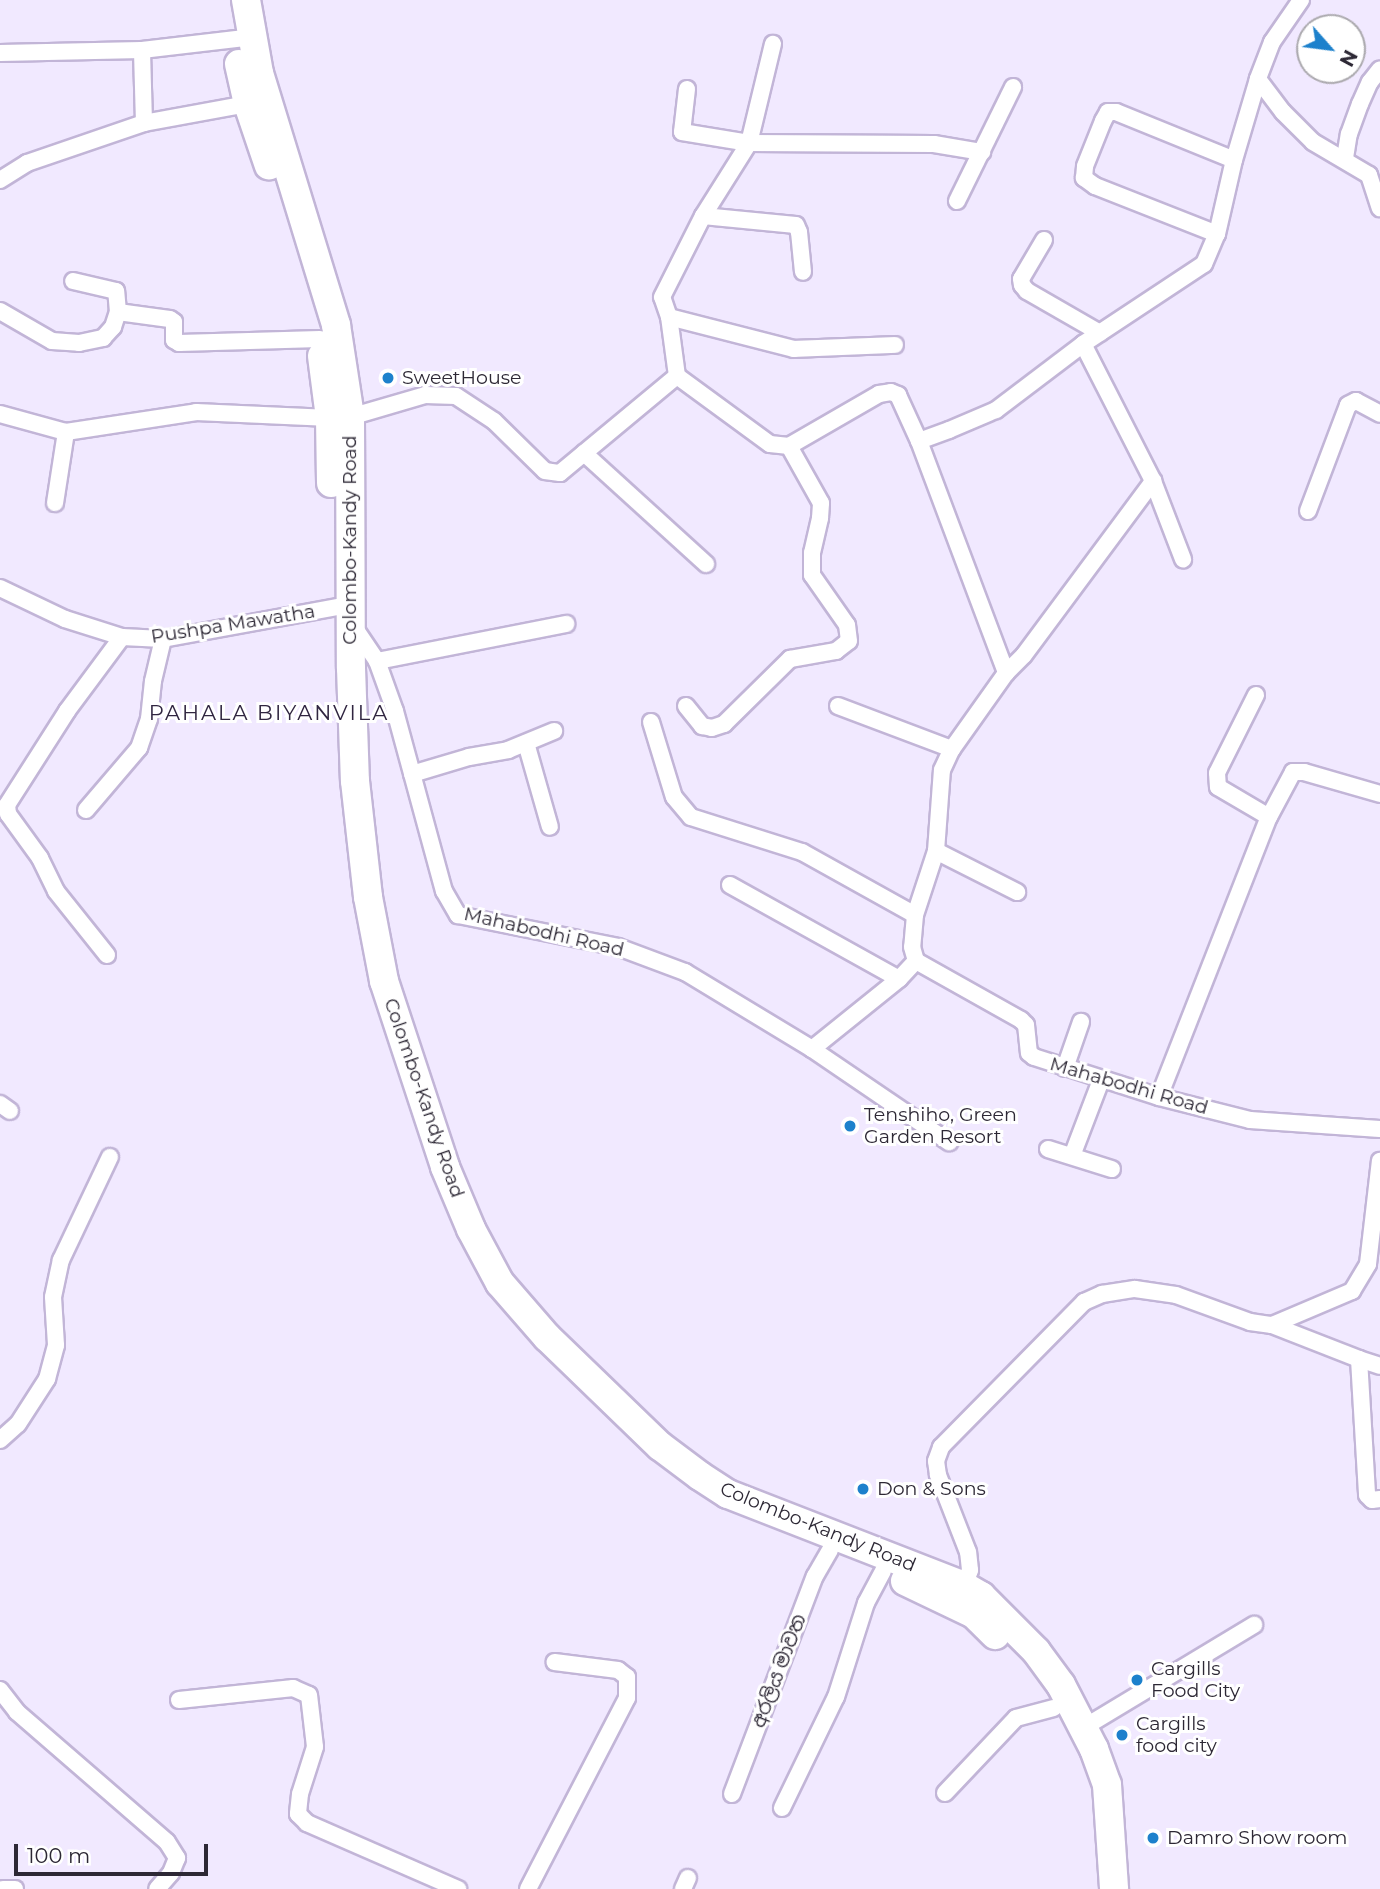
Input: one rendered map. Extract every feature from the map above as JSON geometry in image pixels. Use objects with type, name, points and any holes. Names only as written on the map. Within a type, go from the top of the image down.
[{"type":"highway","name":"Colombo-Kandy Road","points":[[227,0],[259,73],[337,325],[344,611],[340,798],[351,908],[373,1004],[452,1233],[486,1295],[513,1325],[663,1468],[720,1506],[883,1571],[974,1614],[1020,1660],[1054,1709],[1079,1762],[1089,1793],[1098,1861],[1096,1889]]},
{"type":"highway","name":"Colombo-Kandy Road","points":[[246,0],[243,38],[248,104],[308,282],[340,417]]},
{"type":"highway","name":"Colombo-Kandy Road","points":[[344,611],[355,781],[368,897],[384,981],[445,1167],[471,1229],[500,1283],[547,1337],[660,1446],[700,1476],[728,1494],[964,1586],[981,1597],[1036,1651],[1060,1685],[1083,1728],[1107,1785],[1114,1889]]},
{"type":"street","points":[[919,441],[996,410],[1083,344],[1204,264],[1217,234],[1234,160],[1258,79],[1272,42],[1301,0]]},
{"type":"street","points":[[1,56],[142,50],[243,38]]},
{"type":"street","points":[[773,44],[749,143],[703,216],[662,297],[669,317],[677,376],[770,444],[789,446],[879,394],[891,392],[898,395],[919,441],[1006,673]]},
{"type":"street","points":[[142,50],[144,123]]},
{"type":"street","points":[[1345,158],[1349,134],[1360,104],[1370,82],[1380,69]]},
{"type":"street","points":[[1258,79],[1283,112],[1313,142],[1345,158],[1369,175],[1380,208]]},
{"type":"street","points":[[957,201],[1013,87]]},
{"type":"street","points":[[687,89],[682,132],[749,143],[934,144],[982,152]]},
{"type":"street","points":[[0,180],[27,163],[144,123],[248,104]]},
{"type":"street","points":[[1217,234],[1095,186],[1084,178],[1085,166],[1108,112],[1116,112],[1234,160]]},
{"type":"street","points":[[703,216],[796,225],[803,272]]},
{"type":"street","points":[[1044,240],[1021,279],[1022,285],[1027,291],[1100,333]]},
{"type":"street","points":[[0,311],[52,341],[79,343],[103,338],[113,327],[118,312],[116,290],[73,281]]},
{"type":"street","points":[[118,312],[170,319],[174,322],[174,340],[179,343],[320,340]]},
{"type":"street","points":[[669,317],[794,349],[895,345]]},
{"type":"street","points":[[1083,344],[1153,481],[1183,559]]},
{"type":"street","points":[[0,414],[66,432],[196,412],[340,417],[425,395],[456,396],[494,421],[545,471],[560,473],[677,376]]},
{"type":"street","points":[[1308,511],[1348,405],[1356,401],[1380,414]]},
{"type":"street","points":[[55,503],[66,432]]},
{"type":"street","points":[[685,706],[702,726],[712,728],[724,724],[790,659],[836,651],[849,640],[847,625],[812,575],[812,552],[821,503],[789,446]]},
{"type":"street","points":[[584,453],[706,564]]},
{"type":"street","points":[[812,1049],[899,979],[916,961],[912,947],[915,915],[936,851],[942,771],[952,749],[1006,673],[1024,655],[1153,481]]},
{"type":"street","name":"Pushpa Mawatha","points":[[0,588],[65,619],[122,637],[163,639],[344,611]]},
{"type":"street","name":"Mahabodhi Road","points":[[344,611],[377,661],[444,891],[458,915],[629,951],[685,972],[812,1049],[948,1142]]},
{"type":"street","points":[[377,661],[566,624]]},
{"type":"street","points":[[107,955],[56,891],[40,858],[8,814],[7,804],[67,712],[122,637]]},
{"type":"street","points":[[86,810],[139,748],[149,719],[153,681],[163,639]]},
{"type":"street","points":[[1256,695],[1217,773],[1216,781],[1218,787],[1269,817]]},
{"type":"street","points":[[838,706],[952,749]]},
{"type":"street","points":[[651,722],[674,797],[691,817],[802,852],[915,915]]},
{"type":"street","points":[[412,774],[526,743],[554,731]]},
{"type":"street","points":[[526,743],[550,827]]},
{"type":"street","points":[[1159,1097],[1269,817],[1293,772],[1304,772],[1380,794]]},
{"type":"street","points":[[936,851],[1017,892]]},
{"type":"street","points":[[730,885],[899,979]]},
{"type":"street","name":"Mahabodhi Road","points":[[916,961],[1021,1020],[1026,1025],[1031,1055],[1065,1068],[1159,1097],[1250,1120],[1380,1129]]},
{"type":"street","points":[[1065,1068],[1081,1022]]},
{"type":"street","points":[[1072,1157],[1101,1080]]},
{"type":"street","points":[[1048,1149],[1112,1170]]},
{"type":"street","points":[[0,1440],[18,1424],[47,1379],[56,1345],[53,1297],[61,1260],[110,1157]]},
{"type":"street","points":[[1272,1325],[1352,1291],[1368,1264],[1380,1161]]},
{"type":"street","points":[[964,1586],[970,1570],[968,1552],[938,1475],[936,1461],[941,1447],[1084,1302],[1102,1294],[1135,1289],[1176,1295],[1250,1322],[1272,1325],[1380,1366]]},
{"type":"street","points":[[1359,1359],[1367,1495],[1372,1500],[1380,1499]]},
{"type":"street","name":"අරලිය මාවත","points":[[732,1794],[815,1576],[830,1550]]},
{"type":"street","points":[[782,1808],[836,1697],[866,1603],[883,1571]]},
{"type":"street","points":[[1083,1728],[1254,1625]]},
{"type":"street","points":[[528,1889],[627,1699],[627,1677],[618,1670],[555,1662]]},
{"type":"street","points":[[178,1700],[293,1688],[309,1695],[315,1747],[300,1794],[298,1814],[307,1823],[458,1889]]},
{"type":"street","points":[[0,1690],[17,1712],[167,1842],[177,1858],[171,1873],[156,1889]]},
{"type":"street","points":[[945,1793],[1016,1718],[1054,1709]]},
{"type":"street","points":[[3,1889],[15,1889]]},
{"type":"place","name":"SweetHouse","points":[[388,378]]},
{"type":"place","name":"Tenshiho, Green Garden Resort","points":[[850,1126]]},
{"type":"place","name":"Don & Sons","points":[[863,1489]]},
{"type":"place","name":"Cargills Food City","points":[[1137,1680]]},
{"type":"place","name":"Cargills food city","points":[[1122,1735]]},
{"type":"place","name":"Damro Show room","points":[[1153,1838]]},
{"type":"district","name":"PAHALA BIYANVILA","points":[[269,713]]}]
